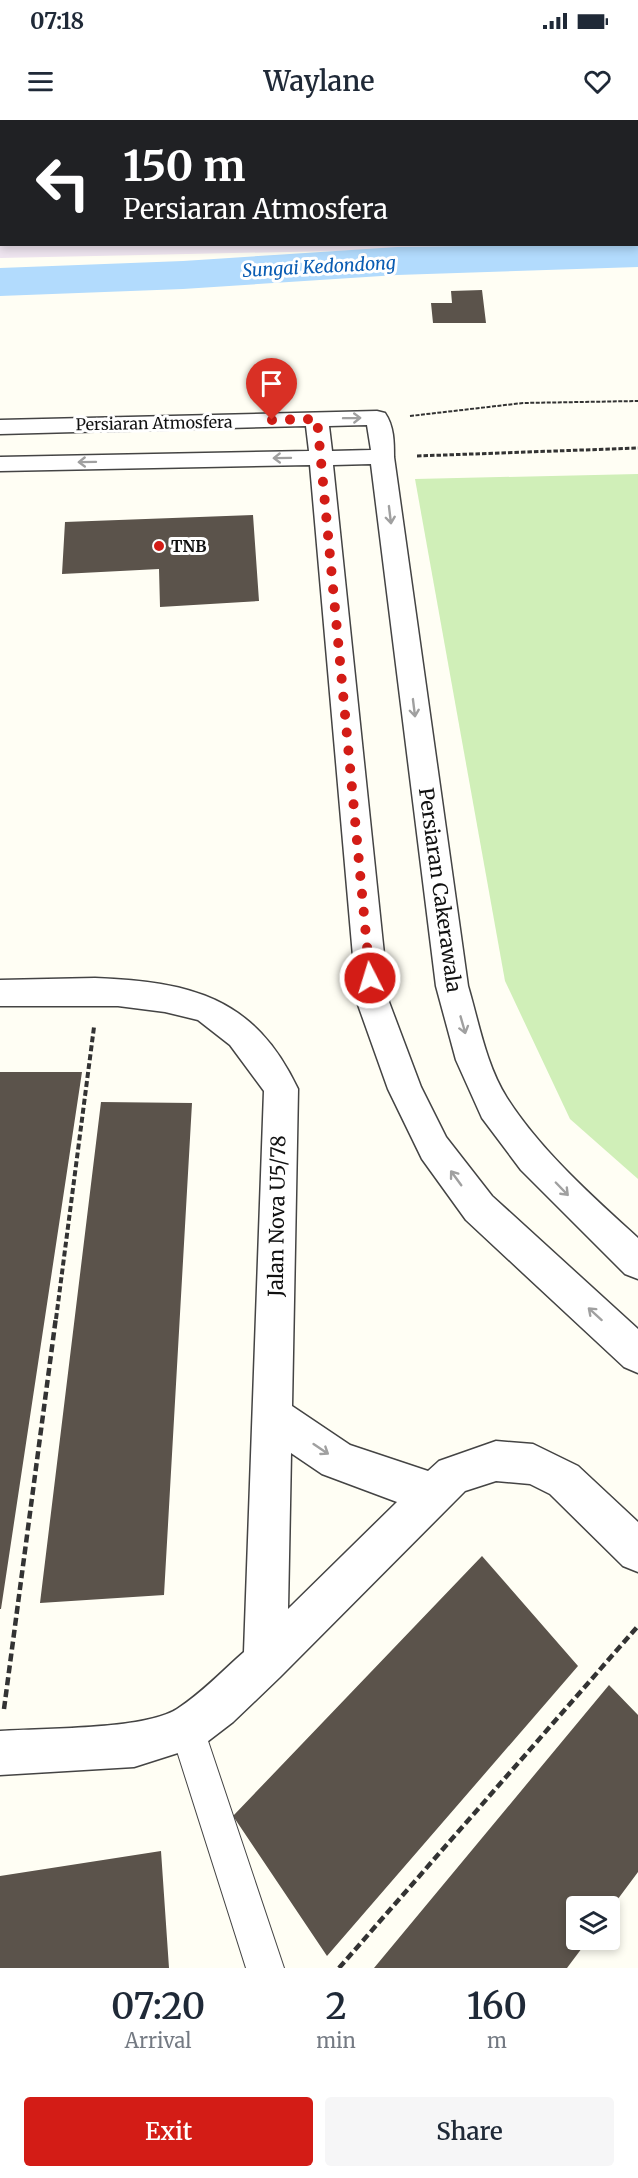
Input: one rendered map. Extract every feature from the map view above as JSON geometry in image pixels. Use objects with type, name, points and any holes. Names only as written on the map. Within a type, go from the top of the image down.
[{"type":"street","name":"Persiaran Atmosfera","points":[[0,426],[377,418]]},
{"type":"street","points":[[377,418],[383,442],[382,457]]},
{"type":"street","points":[[317,419],[373,1002],[405,1089],[434,1148],[478,1208],[638,1354]]},
{"type":"street","name":"Persiaran Atmosfera","points":[[0,464],[382,457]]},
{"type":"street","name":"Persiaran Cakerawala","points":[[382,457],[452,986],[473,1060],[494,1107],[533,1159],[598,1226],[638,1263]]},
{"type":"street","name":"Jalan Nova U5/78","points":[[0,993],[99,992],[161,996],[209,1011],[229,1025],[264,1059],[281,1089],[265,1662]]},
{"type":"street","points":[[272,1416],[336,1460],[373,1475],[434,1494]]},
{"type":"street","points":[[2,1735],[134,1744],[187,1729],[217,1706],[265,1662],[453,1475],[496,1461],[532,1464],[564,1480],[638,1551]]},
{"type":"lane","points":[[187,1729],[265,1968]]},
{"type":"path","points":[[377,418],[523,403],[638,401]]},
{"type":"path","points":[[382,457],[638,448]]},
{"type":"path","points":[[2,1735],[99,992]]},
{"type":"path","points":[[339,1968],[638,1626]]},
{"type":"shaded area","points":[[0,246],[571,246],[0,258]]},
{"type":"green space","points":[[638,474],[638,1179],[570,1119],[505,981],[415,479]]},
{"type":"building","points":[[482,290],[486,323],[433,323],[431,303],[452,303],[451,291]]},
{"type":"building","name":"TNB","points":[[253,515],[259,601],[160,607],[159,569],[62,574],[65,522]]},
{"type":"building","points":[[0,1072],[82,1072],[1,1609],[0,1609]]},
{"type":"building","points":[[101,1102],[192,1103],[164,1595],[40,1603]]},
{"type":"building","points":[[482,1556],[578,1666],[327,1956],[233,1816]]},
{"type":"building","points":[[609,1685],[638,1715],[638,1872],[620,1896],[566,1896],[566,1950],[580,1950],[567,1968],[374,1968]]},
{"type":"building","points":[[161,1851],[169,1968],[0,1968],[0,1876]]},
{"type":"waterway","name":"Sungai Kedondong","points":[[0,282],[183,275],[397,261],[638,253]]},
{"type":"place","name":"TNB","points":[[159,546]]},
{"type":"route","points":[[272,420],[317,419],[370,978]]}]
